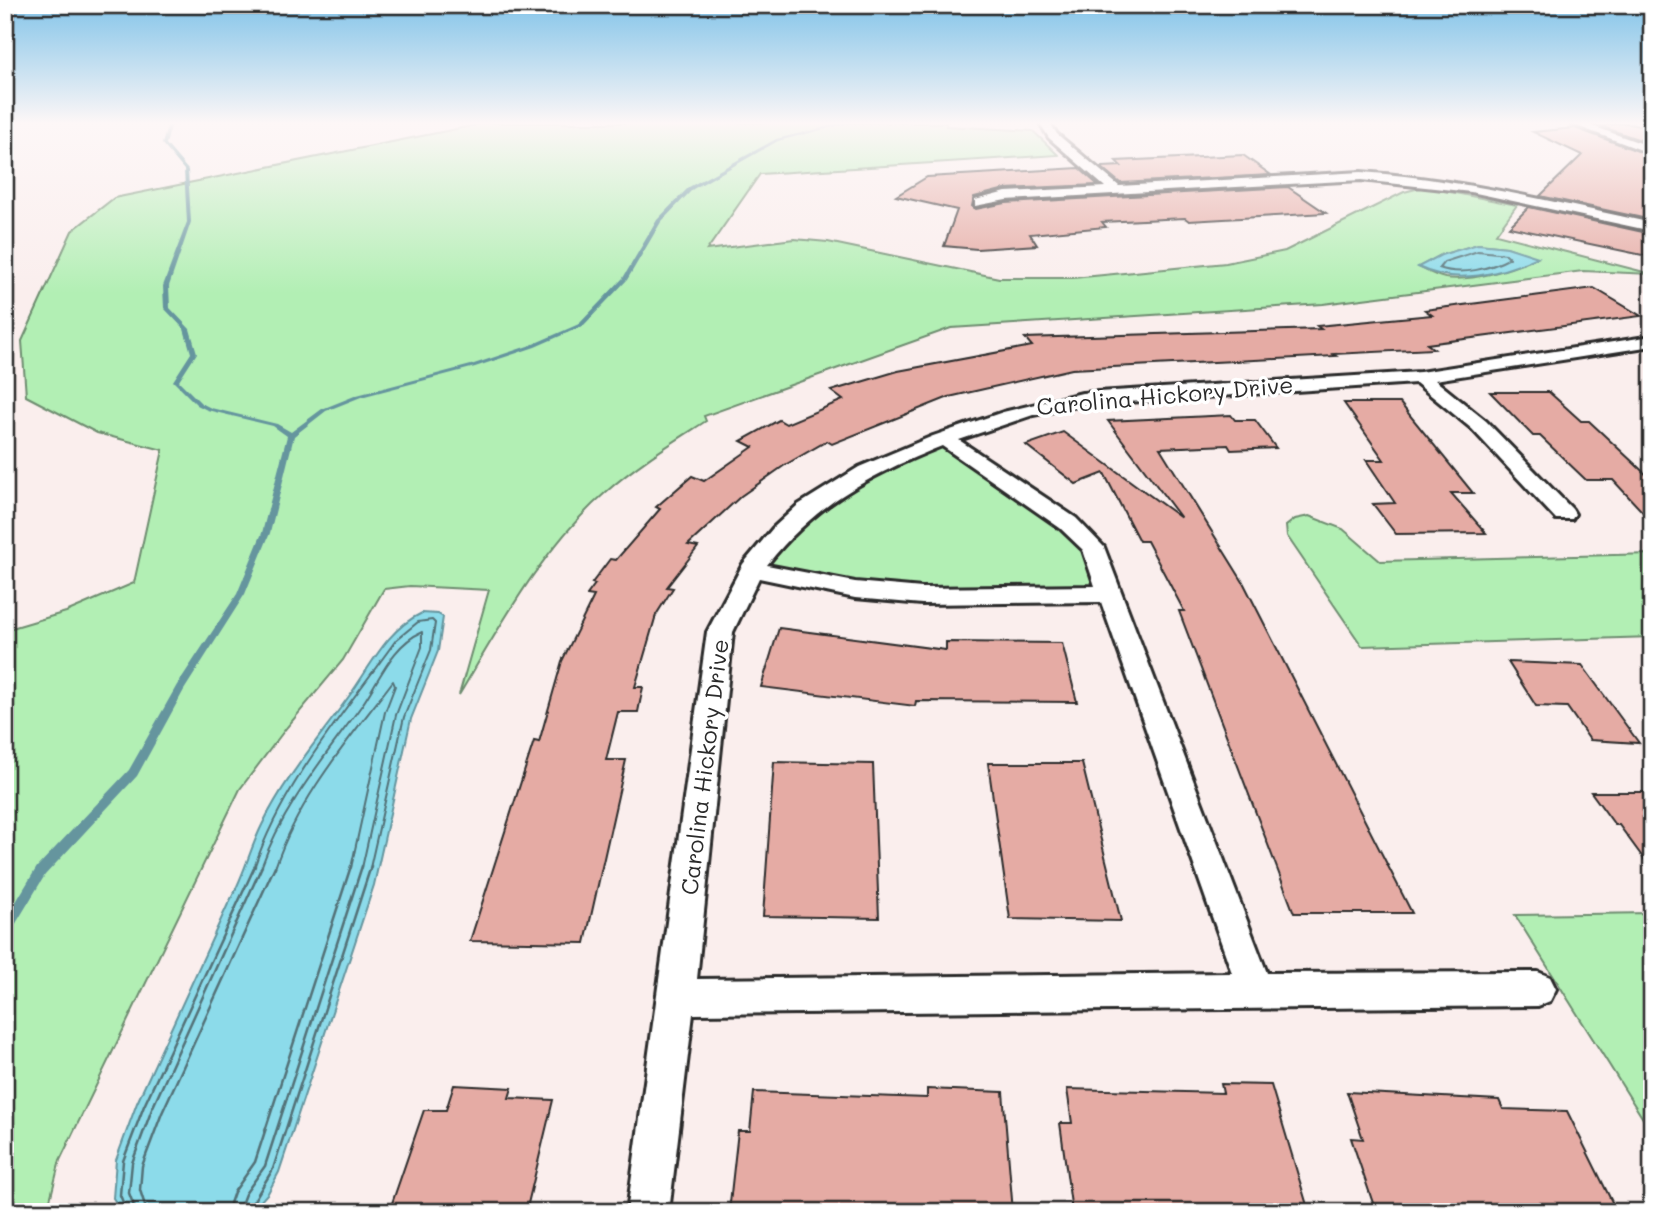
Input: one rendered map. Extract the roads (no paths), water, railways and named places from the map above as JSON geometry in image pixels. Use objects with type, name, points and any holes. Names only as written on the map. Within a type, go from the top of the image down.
[{"type":"street","points":[[1104,180],[1116,190]]},
{"type":"street","points":[[980,203],[1006,197],[1295,180]]},
{"type":"street","points":[[1426,180],[1488,190],[1652,227]]},
{"type":"street","name":"Carolina Hickory Drive","points":[[648,1212],[677,997],[720,632],[735,596],[751,569],[795,518],[853,476],[1031,407],[1082,399],[1420,377],[1652,341]]},
{"type":"street","points":[[1420,377],[1479,425],[1564,514]]},
{"type":"street","points":[[944,439],[1058,516],[1085,539],[1098,556],[1256,990]]},
{"type":"street","points":[[751,569],[855,590],[922,596],[1111,594]]},
{"type":"street","points":[[677,997],[1538,989]]},
{"type":"water","points":[[1478,244],[1507,247],[1538,257],[1478,276],[1448,276],[1418,267],[1441,255]]},
{"type":"water","points":[[422,613],[443,617],[438,651],[411,719],[374,885],[279,1172],[268,1193],[251,1212],[122,1212],[113,1198],[116,1160],[137,1103],[238,885],[271,807],[382,647],[400,628]]},
{"type":"waterway","points":[[187,180],[189,222],[166,286],[166,301],[167,308],[187,329],[194,353],[176,381],[199,404],[209,409],[275,425],[291,435]]},
{"type":"waterway","points":[[291,435],[324,410],[359,396],[473,366],[533,346],[581,325],[625,279],[659,221],[691,188],[706,180]]},
{"type":"waterway","points":[[5,931],[41,871],[133,773],[180,688],[241,594],[266,533],[291,435]]}]
